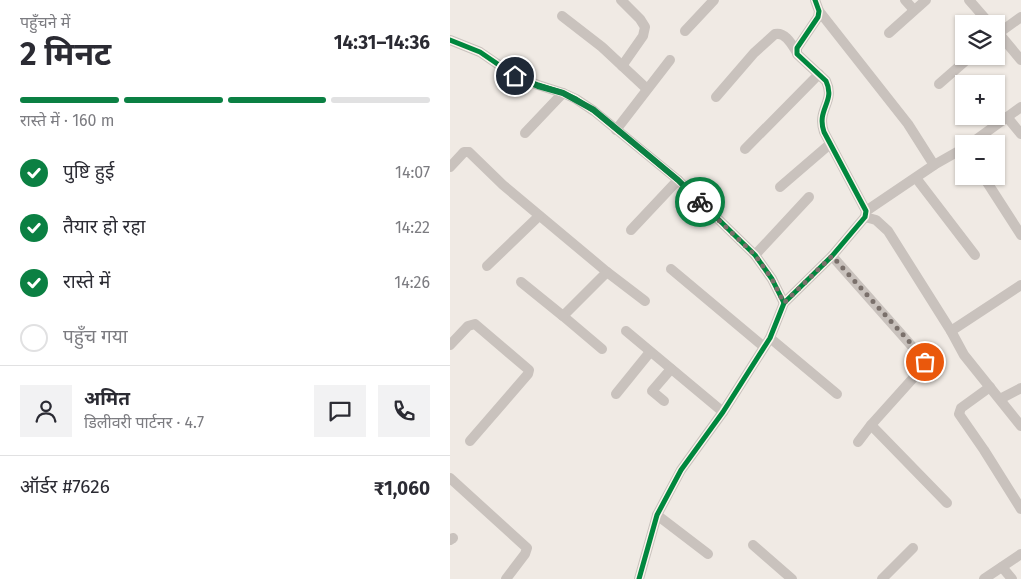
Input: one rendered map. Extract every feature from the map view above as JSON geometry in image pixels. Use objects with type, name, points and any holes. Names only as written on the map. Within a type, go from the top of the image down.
[{"type":"street","points":[[621,0],[640,19],[645,27],[643,36],[622,66]]},
{"type":"street","points":[[685,31],[714,0]]},
{"type":"street","points":[[815,0],[819,11],[908,124],[934,165]]},
{"type":"street","points":[[905,0],[914,10]]},
{"type":"street","points":[[890,32],[926,0]]},
{"type":"street","points":[[969,0],[982,15]]},
{"type":"street","points":[[796,51],[799,43],[818,17],[819,11]]},
{"type":"street","points":[[562,16],[602,47],[647,89]]},
{"type":"street","points":[[1005,28],[1021,17]]},
{"type":"street","points":[[716,97],[754,53],[775,34],[778,33],[785,36],[798,56],[826,81],[829,86],[830,95],[823,108],[821,124],[865,214],[876,220],[888,231],[951,331],[964,356],[1021,426]]},
{"type":"street","points":[[450,40],[480,52],[515,76],[538,86],[563,93],[594,110],[678,180],[755,255],[772,279],[784,303]]},
{"type":"street","points":[[1005,42],[1021,60]]},
{"type":"street","points":[[616,130],[670,60]]},
{"type":"street","points":[[939,84],[961,65]]},
{"type":"street","points":[[745,149],[818,74]]},
{"type":"street","points":[[525,132],[563,93]]},
{"type":"street","points":[[983,135],[1021,107]]},
{"type":"street","points":[[1008,117],[1021,134]]},
{"type":"street","points":[[780,187],[830,144]]},
{"type":"street","points":[[450,167],[464,152],[468,152],[539,216],[645,301]]},
{"type":"street","points":[[639,579],[657,515],[681,470],[723,412],[767,343],[784,303],[832,256],[865,214],[934,165],[955,153]]},
{"type":"street","points":[[916,178],[975,255]]},
{"type":"street","points":[[631,230],[678,180]]},
{"type":"street","points":[[989,185],[1021,236]]},
{"type":"street","points":[[755,255],[809,196]]},
{"type":"street","points":[[487,266],[539,216]]},
{"type":"street","points":[[832,256],[925,360],[924,366],[858,442]]},
{"type":"street","points":[[671,269],[837,394]]},
{"type":"street","points":[[563,316],[607,272]]},
{"type":"street","points":[[521,282],[602,349]]},
{"type":"street","points":[[951,331],[1021,285]]},
{"type":"street","points":[[450,345],[468,326],[474,324],[529,370],[528,374],[470,441]]},
{"type":"street","points":[[626,331],[723,412]]},
{"type":"street","points":[[616,394],[650,352]]},
{"type":"street","points":[[664,401],[652,391],[671,369]]},
{"type":"street","points":[[990,387],[961,408],[959,414],[1021,509]]},
{"type":"street","points":[[1000,399],[1021,388]]},
{"type":"street","points":[[871,425],[946,503]]},
{"type":"street","points":[[450,478],[526,548],[525,554],[506,579]]},
{"type":"street","points":[[657,515],[708,554]]},
{"type":"street","points":[[753,545],[792,579]]},
{"type":"street","points":[[882,579],[913,548]]},
{"type":"street","points":[[984,579],[1021,554]]},
{"type":"street","points":[[1002,567],[1012,579]]},
{"type":"cycle path","points":[[639,579],[657,515],[681,470],[723,412],[770,338],[784,303],[832,256],[865,217],[866,211],[824,132],[822,117],[829,95],[826,81],[797,54],[797,48],[818,17],[819,11],[815,0]]},
{"type":"cycle path","points":[[450,40],[480,52],[515,76],[563,93],[594,111],[678,180],[755,255],[772,279],[784,303]]},
{"type":"way so far","points":[[700,202],[755,255],[772,279],[784,303],[832,256],[924,358],[925,362]]},
{"type":"route","points":[[515,76],[538,86],[563,93],[594,110],[678,180],[700,202]]}]
